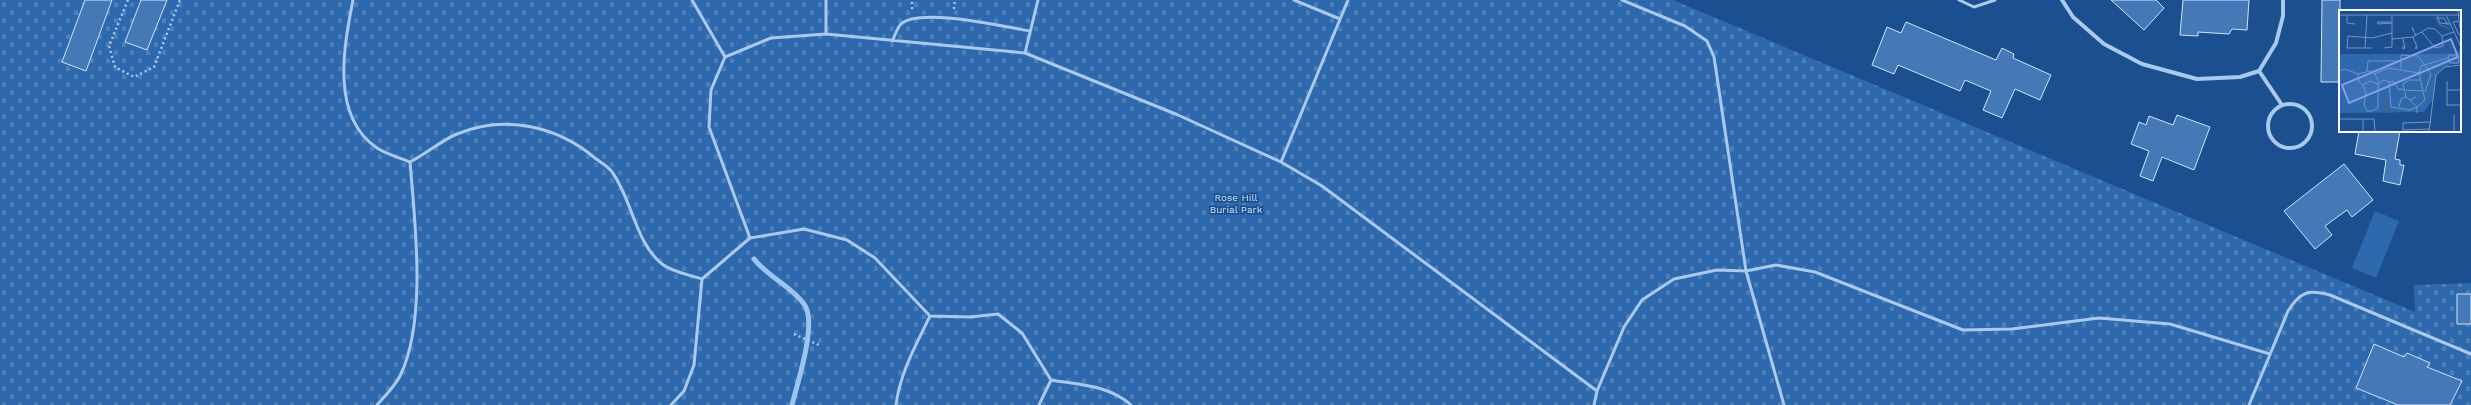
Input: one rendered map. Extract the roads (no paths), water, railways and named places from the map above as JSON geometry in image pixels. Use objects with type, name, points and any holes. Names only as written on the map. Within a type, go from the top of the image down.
[{"type":"street","points":[[2062,0],[2073,17],[2104,44],[2142,64],[2197,80],[2240,77],[2259,71],[2276,43],[2283,16],[2283,0]]},
{"type":"street","points":[[2259,71],[2282,105]]},
{"type":"street","points":[[2290,104],[2304,109],[2311,121],[2309,136],[2298,146],[2280,145],[2270,135],[2268,120],[2272,113],[2282,105],[2290,104]]},
{"type":"lane","points":[[353,0],[344,45],[344,82],[349,109],[361,134],[377,148],[410,162]]},
{"type":"lane","points":[[692,0],[725,57]]},
{"type":"lane","points":[[826,0],[826,34]]},
{"type":"lane","points":[[1025,53],[1038,0]]},
{"type":"lane","points":[[1294,0],[1340,19]]},
{"type":"lane","points":[[1281,162],[1348,0]]},
{"type":"lane","points":[[1622,0],[1685,26],[1708,41],[1714,57],[1746,271],[1784,405]]},
{"type":"lane","points":[[1959,0],[1974,7],[1995,0]]},
{"type":"lane","points":[[892,40],[902,24],[913,19],[952,17],[1030,31]]},
{"type":"lane","points":[[750,238],[709,127],[711,90],[725,57],[771,38],[826,34],[1025,53],[1178,115],[1281,162],[1322,186],[1597,391]]},
{"type":"lane","points":[[410,162],[456,134],[488,124],[533,126],[578,143],[611,171],[632,210],[646,244],[663,265],[702,279]]},
{"type":"lane","points":[[377,405],[399,377],[412,342],[417,259],[410,162]]},
{"type":"lane","points":[[671,405],[684,391],[694,365],[702,279],[750,238],[804,229],[847,240],[875,258],[930,316],[970,317],[998,314],[1022,333],[1051,380],[1104,388],[1124,398],[1131,405]]},
{"type":"lane","points":[[1594,405],[1597,391],[1624,327],[1642,300],[1674,279],[1717,270],[1746,271],[1776,265],[1815,272],[1963,330],[2012,329],[2107,318],[2170,324],[2270,354]]},
{"type":"lane","points":[[2249,405],[2288,311],[2296,299],[2305,293],[2316,291],[2471,354]]},
{"type":"lane","points":[[896,405],[898,392],[909,358],[930,316]]},
{"type":"lane","points":[[1039,405],[1051,380]]},
{"type":"waterway","points":[[754,259],[766,271],[793,292],[804,304],[808,313],[808,338],[802,369],[792,405]]},
{"type":"park label","name":"Rose Hill Burial Park","points":[[1236,202]]}]
